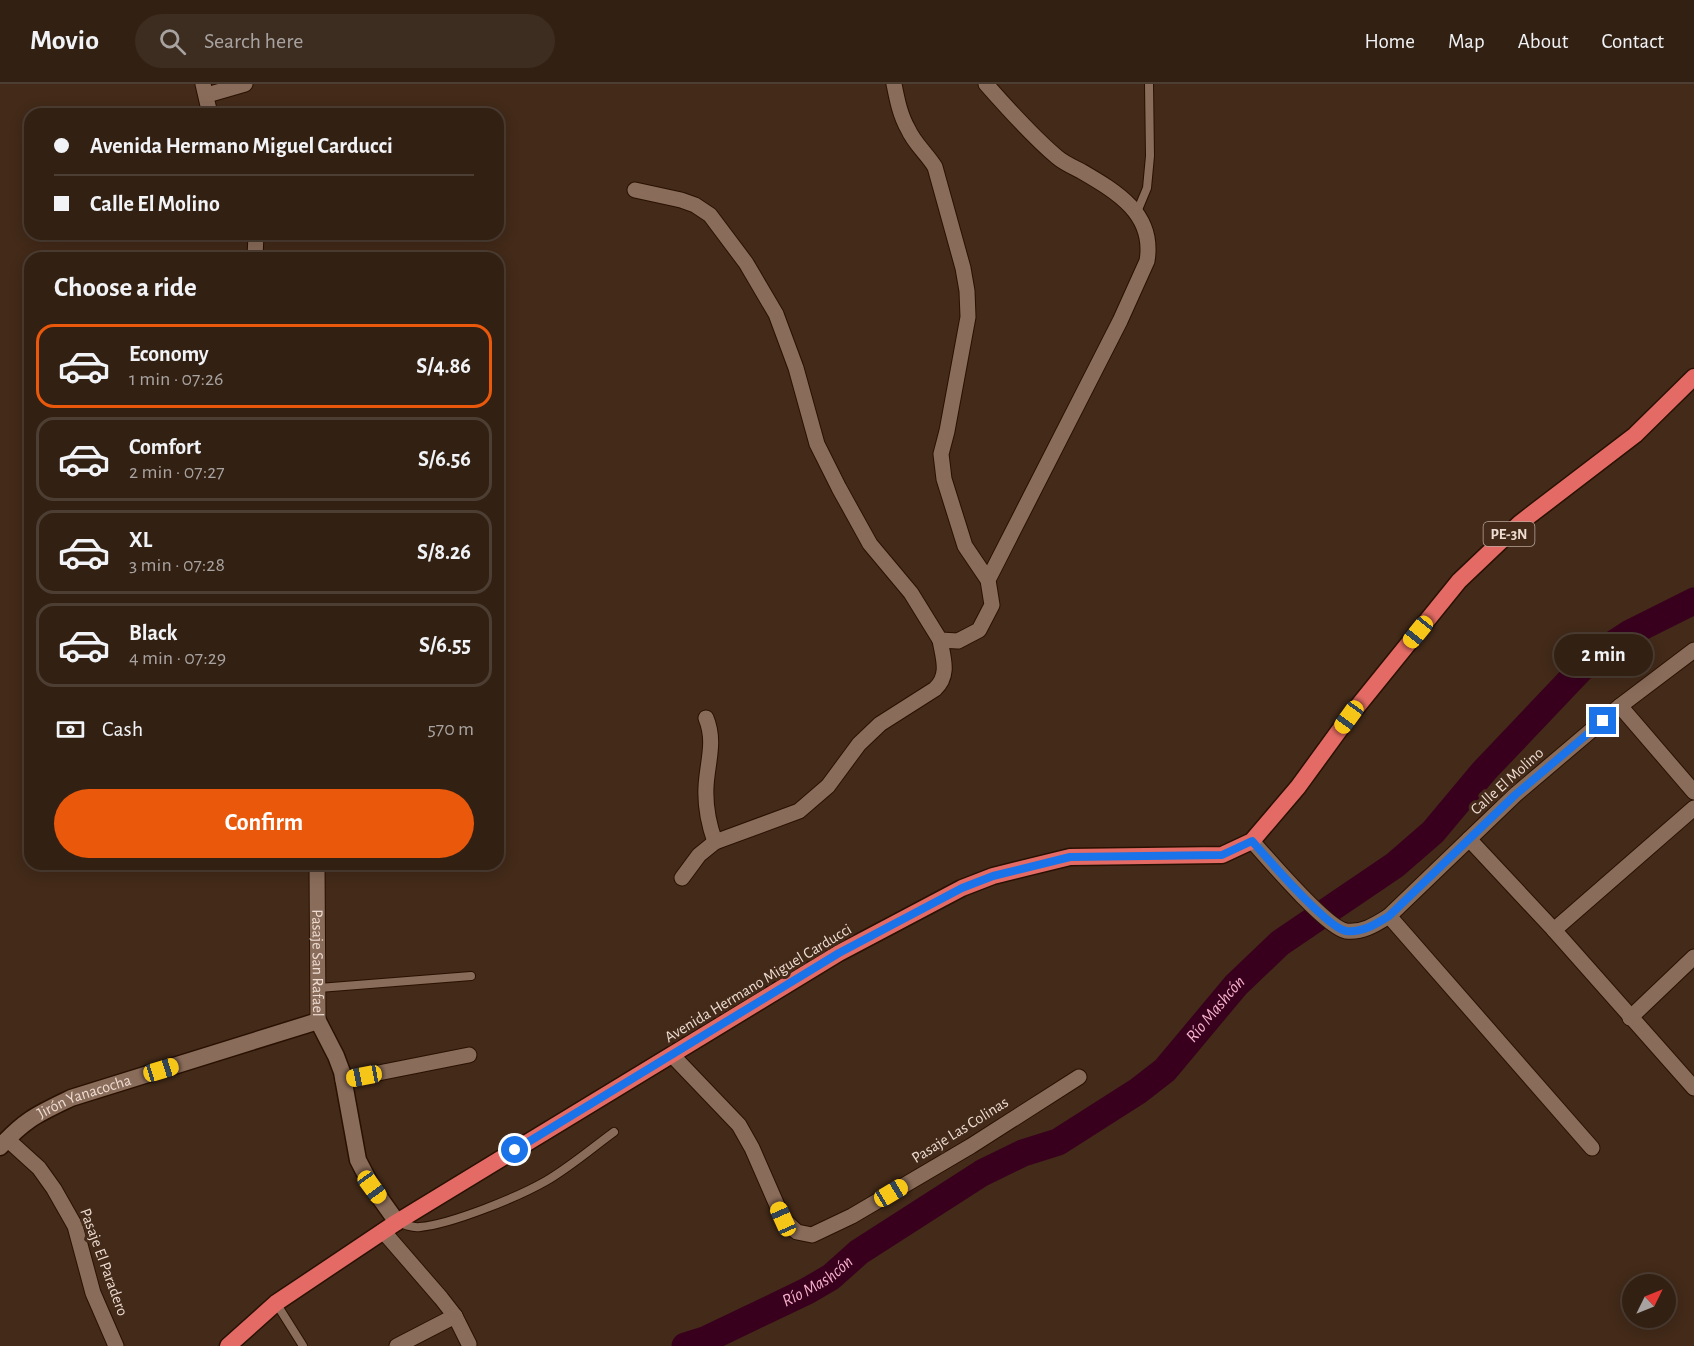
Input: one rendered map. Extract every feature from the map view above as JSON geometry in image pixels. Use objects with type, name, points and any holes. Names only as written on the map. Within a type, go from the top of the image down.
[{"type":"highway","name":"Avenida Hermano Miguel Carducci","points":[[228,1346],[276,1303],[382,1231],[839,953],[962,888],[993,876],[1070,857],[1222,855],[1252,841],[1298,787],[1349,717],[1459,581],[1521,523],[1635,435],[1694,377]]},
{"type":"street","points":[[209,108],[205,89],[245,84]]},
{"type":"street","points":[[894,84],[898,104],[908,131],[927,153],[935,167],[963,268],[967,291],[968,317],[941,454],[944,479],[965,546],[988,580],[992,605],[979,630],[958,641],[940,640]]},
{"type":"street","points":[[986,84],[1004,106],[1059,158],[1108,189],[1137,212],[1147,230],[1149,251],[1148,261],[1120,321],[988,580]]},
{"type":"street","points":[[635,190],[695,205],[710,215],[746,263],[776,314],[796,368],[817,444],[870,544],[911,593],[940,640],[945,675],[942,683],[935,689],[894,714],[870,733],[828,786],[810,803],[788,817],[715,842],[699,855],[682,878]]},
{"type":"street","name":"Calle El Molino","points":[[1252,841],[1309,903],[1343,930],[1357,931],[1372,926],[1389,916],[1515,795],[1620,706],[1694,650]]},
{"type":"street","points":[[1620,706],[1694,792]]},
{"type":"street","points":[[706,718],[712,737],[706,788],[707,813],[715,842]]},
{"type":"street","points":[[1554,930],[1694,808]]},
{"type":"street","points":[[1469,839],[1554,930],[1694,1088]]},
{"type":"street","name":"Pasaje San Rafael","points":[[317,870],[318,1021],[336,1056],[343,1080],[358,1160],[372,1187],[397,1222]]},
{"type":"street","points":[[1389,916],[1592,1148]]},
{"type":"street","points":[[1630,1018],[1694,957]]},
{"type":"street","name":"Jirón Yanacocha","points":[[4,1143],[18,1127],[33,1116],[71,1098],[318,1021]]},
{"type":"street","points":[[343,1080],[469,1055]]},
{"type":"street","name":"Pasaje Las Colinas","points":[[672,1055],[739,1125],[752,1148],[783,1219],[797,1232],[812,1234],[852,1216],[971,1146],[1079,1077]]},
{"type":"street","name":"Pasaje El Paradero","points":[[4,1143],[39,1168],[75,1226],[93,1293],[116,1346]]},
{"type":"street","points":[[382,1231],[455,1316],[469,1344]]},
{"type":"street","points":[[397,1346],[455,1316]]},
{"type":"lane","points":[[1137,212],[1147,188],[1150,156],[1149,84]]},
{"type":"lane","points":[[319,988],[471,976]]},
{"type":"lane","points":[[397,1222],[419,1227],[447,1221],[509,1198],[547,1181],[614,1132]]},
{"type":"lane","points":[[276,1303],[303,1346]]},
{"type":"waterway","name":"Río Mashcón","points":[[685,1346],[707,1339],[807,1291],[831,1277],[859,1252],[982,1173],[1023,1153],[1058,1142],[1138,1091],[1165,1070],[1236,985],[1280,943],[1395,865],[1433,832],[1484,771],[1580,670],[1604,650],[1630,633],[1694,601]]},
{"type":"route","points":[[515,1150],[839,953],[962,888],[993,876],[1070,857],[1222,855],[1252,841],[1309,903],[1343,930],[1357,931],[1372,926],[1389,916],[1515,795],[1603,721]]}]
